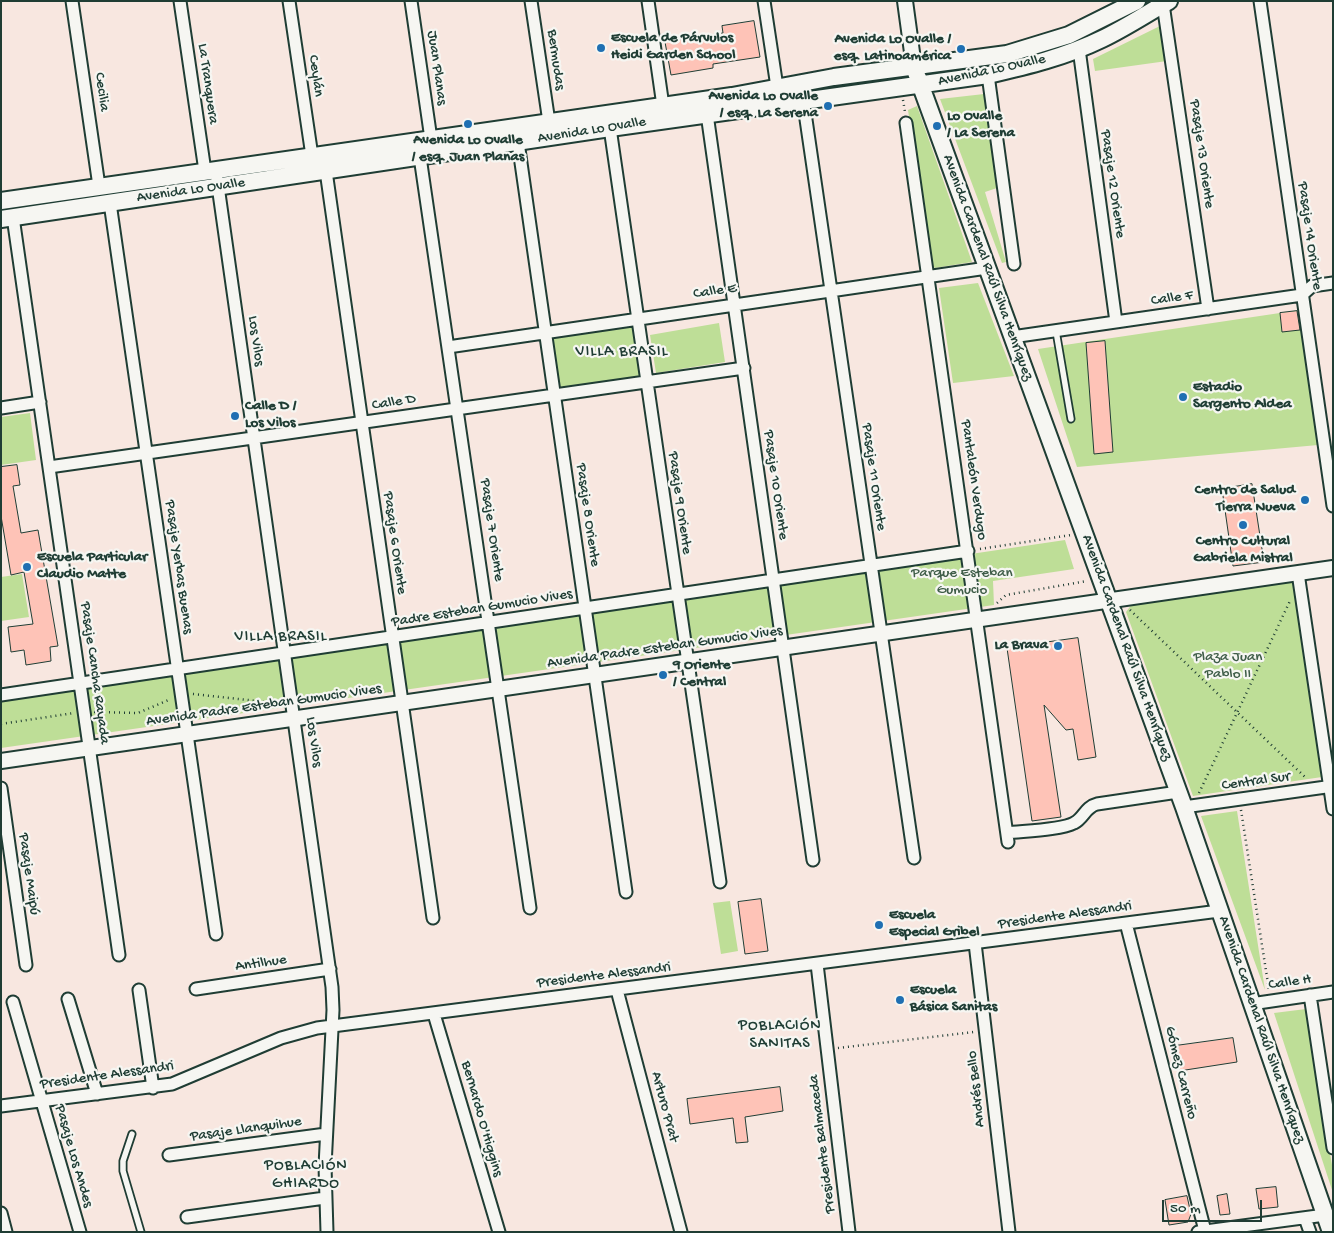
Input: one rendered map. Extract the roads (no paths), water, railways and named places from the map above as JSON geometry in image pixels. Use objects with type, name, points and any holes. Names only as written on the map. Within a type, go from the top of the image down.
[{"type":"main road","name":"Avenida Lo Ovalle","points":[[1,201],[663,106],[914,67],[988,58],[1026,50],[1069,35],[1137,1]]},
{"type":"main road","name":"Avenida Lo Ovalle","points":[[7,218],[218,188],[803,99],[919,85],[988,74],[1036,64],[1079,50],[1166,3]]},
{"type":"main road","name":"Avenida Cardenal Raúl Silva Henríquez","points":[[914,67],[1012,337],[1114,600],[1185,802],[1219,911],[1331,1232]]},
{"type":"street","name":"Cecilia","points":[[72,1],[99,186]]},
{"type":"street","name":"La Tranquera","points":[[180,1],[210,170]]},
{"type":"street","name":"Ceylán","points":[[290,1],[312,156]]},
{"type":"street","name":"Juan Planas","points":[[411,1],[431,139]]},
{"type":"street","name":"Bermudas","points":[[532,1],[549,122]]},
{"type":"street","points":[[648,1],[663,106]]},
{"type":"street","points":[[764,1],[777,88]]},
{"type":"street","points":[[904,1],[914,67]]},
{"type":"street","name":"Pasaje 14 Oriente","points":[[1260,1],[1302,296],[1330,470],[1333,506]]},
{"type":"street","name":"Pasaje 13 Oriente","points":[[1166,3],[1208,309]]},
{"type":"street","name":"Pasaje 12 Oriente","points":[[1079,50],[1116,322]]},
{"type":"street","points":[[988,74],[1014,264]]},
{"type":"street","name":"Pasaje 11 Oriente","points":[[803,99],[914,858]]},
{"type":"street","name":"Pasaje 10 Oriente","points":[[707,114],[813,860]]},
{"type":"street","name":"Pantaleón Verdugo","points":[[906,123],[1008,837]]},
{"type":"street","name":"Pasaje 9 Oriente","points":[[610,128],[720,882]]},
{"type":"street","name":"Pasaje 8 Oriente","points":[[518,142],[626,892]]},
{"type":"street","name":"Pasaje 7 Oriente","points":[[420,157],[530,908]]},
{"type":"street","name":"Los Vilos","points":[[210,170],[218,188],[330,969],[333,998],[326,1134],[327,1232]]},
{"type":"street","name":"Pasaje 6 Oriente","points":[[326,171],[433,918]]},
{"type":"street","name":"Pasaje Yerbas Buenas","points":[[110,203],[216,934]]},
{"type":"street","name":"Pasaje Cancha Rayada","points":[[7,218],[40,402],[119,955]]},
{"type":"street","name":"Calle E","points":[[448,347],[987,268]]},
{"type":"street","name":"Calle F","points":[[1012,337],[1302,296],[1312,286],[1333,283]]},
{"type":"street","name":"Calle D","points":[[49,468],[241,438],[254,440],[744,368]]},
{"type":"street","points":[[1,408],[40,402]]},
{"type":"street","name":"Padre Esteban Gumucio Vives","points":[[1,695],[392,638],[968,550]]},
{"type":"street","name":"Avenida Padre Esteban Gumucio Vives","points":[[1,761],[1114,600],[1299,577],[1333,568]]},
{"type":"street","points":[[1299,577],[1333,809]]},
{"type":"street","name":"Central Sur","points":[[1008,837],[1070,825],[1079,820],[1088,808],[1097,804],[1239,800],[1331,786]]},
{"type":"street","name":"Pasaje Maipú","points":[[1,788],[26,965]]},
{"type":"street","name":"Presidente Alessandri","points":[[1,1106],[153,1088],[195,1076],[281,1038],[332,1026],[1219,911]]},
{"type":"street","name":"Gómez Carreño","points":[[1126,923],[1201,1231]]},
{"type":"street","name":"Andrés Bello","points":[[975,943],[1009,1232]]},
{"type":"street","name":"Presidente Balmaceda","points":[[817,964],[849,1232]]},
{"type":"street","name":"Antilhue","points":[[196,989],[330,969]]},
{"type":"street","points":[[139,990],[153,1088]]},
{"type":"street","name":"Arturo Prat","points":[[617,990],[681,1232]]},
{"type":"street","name":"Calle H","points":[[1251,1004],[1333,992]]},
{"type":"street","points":[[1310,996],[1333,1148]]},
{"type":"street","points":[[68,999],[97,1094]]},
{"type":"street","name":"Pasaje Los Andes","points":[[13,1002],[80,1232]]},
{"type":"street","name":"Bernardo O'Higgins","points":[[434,1014],[499,1232]]},
{"type":"street","name":"Pasaje Llanquihue","points":[[169,1155],[326,1134]]},
{"type":"street","points":[[186,1217],[326,1198]]},
{"type":"street","points":[[1,1214],[6,1232]]},
{"type":"street","points":[[1201,1231],[1236,1229],[1325,1215]]},
{"type":"street","points":[[1305,1218],[1310,1232]]},
{"type":"lane","points":[[1056,331],[1072,419]]},
{"type":"lane","points":[[132,1134],[123,1162],[123,1170],[141,1232]]},
{"type":"place","name":"Escuela de Párvulos Heidi Garden School","points":[[601,48]]},
{"type":"place","name":"Avenida Lo Ovalle / esq. Latinoamérica","points":[[961,49]]},
{"type":"place","name":"Avenida Lo Ovalle / esq. La Serena","points":[[828,106]]},
{"type":"place","name":"Avenida Lo Ovalle / esq. Juan Planas","points":[[468,124]]},
{"type":"place","name":"Lo Ovalle / La Serena","points":[[937,126]]},
{"type":"place","name":"Estadio Sargento Aldea","points":[[1183,397]]},
{"type":"place","name":"Calle D / Los Vilos","points":[[235,416]]},
{"type":"place","name":"Centro de Salud Tierra Nueva","points":[[1305,500]]},
{"type":"place","name":"Centro Cultural Gabriela Mistral","points":[[1243,525]]},
{"type":"place","name":"Escuela Particular Claudio Matte","points":[[27,567]]},
{"type":"place","name":"La Brava","points":[[1058,646]]},
{"type":"place","name":"9 Oriente / Central","points":[[663,675]]},
{"type":"place","name":"Escuela Especial Gribel","points":[[879,925]]},
{"type":"place","name":"Escuela Básica Sanitas","points":[[900,1000]]},
{"type":"district","name":"VILLA BRASIL","points":[[622,353]]},
{"type":"district","name":"VILLA BRASIL","points":[[281,638]]},
{"type":"district","name":"POBLACIÓN SANITAS","points":[[780,1036]]},
{"type":"district","name":"POBLACIÓN GHIARDO","points":[[306,1176]]},
{"type":"park label","name":"Parque Esteban Gumucio","points":[[962,582]]},
{"type":"park label","name":"Plaza Juan Pablo II","points":[[1228,666]]}]
